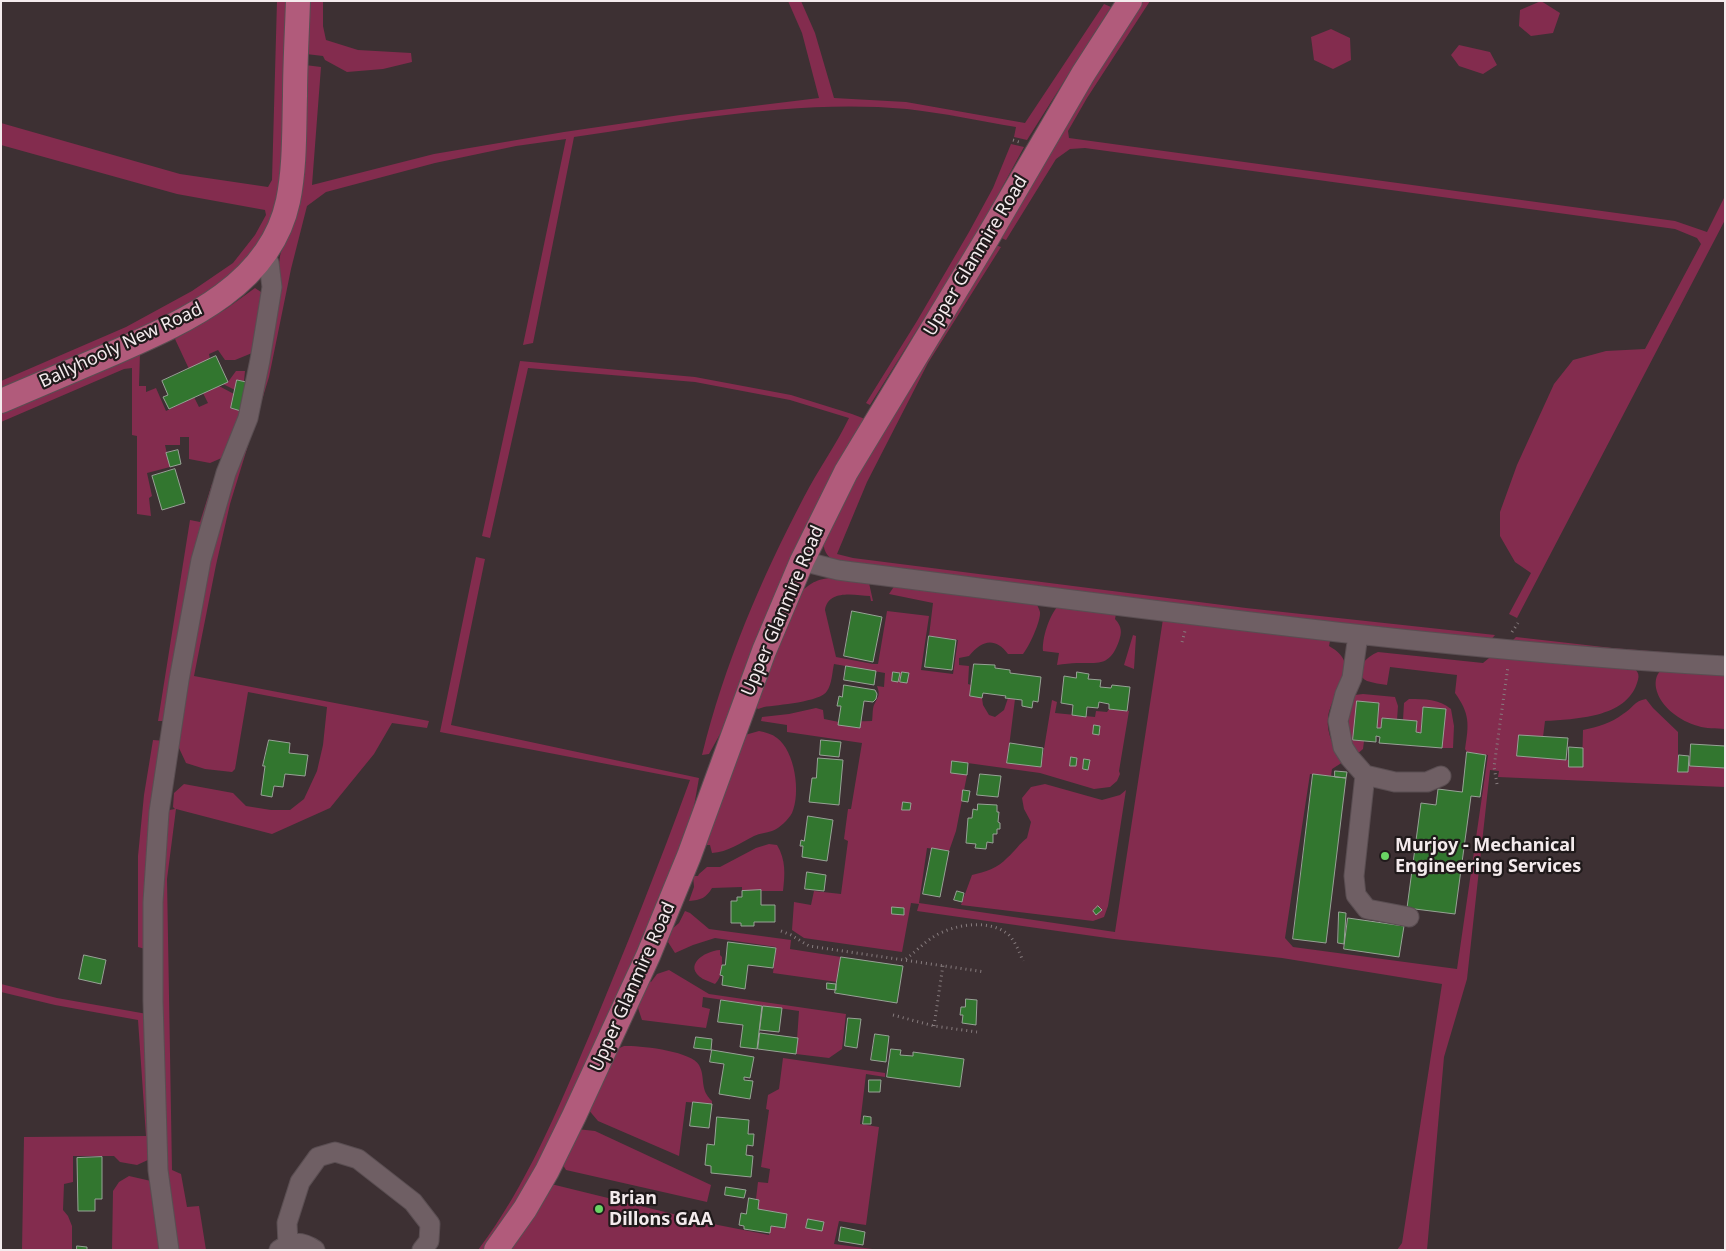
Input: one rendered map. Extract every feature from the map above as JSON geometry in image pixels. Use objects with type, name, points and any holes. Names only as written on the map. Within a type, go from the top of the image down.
[{"type":"main road","name":"Ballyhooly New Road","points":[[1,401],[150,337],[196,314],[226,294],[263,257],[273,243],[284,217],[291,180],[294,153],[298,1]]},
{"type":"main road","name":"Upper Glanmire Road","points":[[496,1250],[525,1209],[547,1171],[648,956],[689,856],[764,651],[802,561],[846,472],[988,237],[1083,74],[1130,1]]},
{"type":"street","points":[[169,1250],[158,1170],[153,1001],[153,902],[159,812],[179,680],[201,560],[226,473],[248,418],[260,360],[272,287],[268,263],[263,257]]},
{"type":"street","points":[[802,561],[838,570],[1358,635],[1649,662],[1725,666]]},
{"type":"street","points":[[1358,635],[1352,678],[1345,694],[1338,721],[1343,747],[1365,776],[1394,782],[1427,782],[1441,776]]},
{"type":"street","points":[[1365,776],[1354,876],[1356,895],[1367,909],[1409,917]]},
{"type":"street","points":[[315,1250],[305,1243],[283,1247],[287,1223],[300,1182],[318,1157],[335,1152],[358,1159],[413,1202],[430,1224],[429,1240],[422,1250]]},
{"type":"path","points":[[1497,784],[1494,767],[1508,670]]},
{"type":"path","points":[[906,960],[934,936],[952,928],[976,925],[991,926],[1006,932],[1016,946],[1023,961]]},
{"type":"path","points":[[781,931],[809,946],[985,972]]},
{"type":"path","points":[[934,1026],[943,965]]},
{"type":"path","points":[[893,1015],[934,1026],[977,1032]]},
{"type":"shaded area","points":[[277,1],[288,1],[284,163],[274,216],[242,268],[198,303],[1,393],[1,381],[126,327],[192,291],[233,263],[255,235],[266,215],[265,210],[177,194],[1,145],[1,123],[180,174],[268,187],[272,180]]},
{"type":"shaded area","points":[[308,1],[323,1],[323,26],[326,40],[358,50],[411,53],[412,62],[383,69],[347,72],[325,60],[323,56],[306,54]]},
{"type":"shaded area","points":[[788,1],[801,1],[815,33],[834,98],[906,102],[1025,123],[1104,4],[1111,7],[1027,140],[1014,137],[1016,127],[907,109],[866,107],[782,109],[740,113],[574,137],[533,343],[523,345],[566,139],[516,146],[435,163],[326,192],[307,206],[291,269],[269,377],[230,504],[194,676],[429,721],[427,728],[392,723],[374,754],[330,808],[272,834],[176,809],[167,879],[172,1170],[181,1174],[187,1207],[199,1206],[206,1250],[175,1250],[168,1206],[157,927],[164,811],[175,809],[173,807],[174,793],[184,784],[233,793],[246,806],[271,810],[290,810],[304,799],[317,771],[323,745],[327,707],[248,692],[235,769],[232,772],[205,769],[186,763],[175,736],[206,561],[276,287],[280,256],[286,233],[305,65],[321,67],[312,185],[434,154],[680,115],[819,98],[802,33]]},
{"type":"shaded area","points":[[1141,1],[1150,1],[1087,98],[1068,131],[1069,138],[1675,221],[1707,232],[1725,196],[1725,220],[1517,618],[1509,614],[1531,573],[1515,562],[1500,536],[1500,512],[1517,465],[1554,384],[1573,360],[1606,351],[1645,349],[1701,244],[1697,238],[1675,229],[1085,148],[1070,149],[1056,159],[1006,240],[999,237],[1046,152]]},
{"type":"shaded area","points":[[1541,1],[1560,13],[1553,33],[1531,36],[1519,26],[1520,10]]},
{"type":"shaded area","points":[[1331,29],[1350,38],[1351,60],[1333,69],[1314,60],[1311,37]]},
{"type":"shaded area","points":[[1459,45],[1490,52],[1497,65],[1483,74],[1459,66],[1451,55]]},
{"type":"shaded area","points":[[1011,144],[1024,147],[975,237],[870,405],[866,403],[969,232],[993,188]]},
{"type":"shaded area","points":[[993,244],[1001,247],[928,363],[867,482],[837,554],[853,558],[1246,608],[1495,635],[1488,643],[835,562],[829,557],[824,547],[824,536],[831,518]]},
{"type":"shaded area","points":[[255,288],[264,294],[257,351],[235,360],[225,360],[218,350],[209,354],[210,359],[189,369],[175,339],[226,309]]},
{"type":"shaded area","points":[[140,352],[139,386],[146,386],[146,392],[156,388],[166,411],[194,397],[199,407],[208,403],[203,393],[219,386],[234,394],[231,408],[244,412],[224,457],[210,463],[189,459],[189,437],[180,437],[180,445],[165,445],[170,467],[147,473],[152,496],[149,498],[151,516],[137,514],[137,436],[132,435],[132,368],[124,369],[1,422],[1,412]]},
{"type":"shaded area","points":[[520,361],[695,377],[791,395],[865,419],[730,716],[709,754],[702,755],[721,688],[745,623],[788,528],[809,487],[849,418],[790,400],[695,382],[528,368],[490,538],[482,536]]},
{"type":"shaded area","points":[[236,371],[245,371],[244,381],[237,380],[235,390],[223,384],[228,382]]},
{"type":"shaded area","points":[[212,484],[217,486],[168,721],[158,721],[190,520],[200,522]]},
{"type":"shaded area","points":[[476,557],[485,559],[451,725],[699,778],[693,812],[673,874],[612,1014],[525,1191],[485,1250],[478,1250],[496,1225],[527,1173],[566,1090],[629,939],[690,780],[440,732]]},
{"type":"shaded area","points":[[837,577],[869,583],[873,601],[871,601],[870,596],[850,594],[837,596],[827,603],[825,610],[836,657],[873,664],[878,664],[887,611],[929,616],[921,670],[953,674],[958,640],[929,636],[933,603],[889,594],[895,585],[1037,604],[1040,612],[1039,621],[1023,654],[1008,654],[998,645],[989,643],[979,647],[969,656],[959,658],[959,665],[969,666],[968,684],[971,685],[970,696],[982,698],[983,705],[989,715],[995,717],[1004,710],[1008,698],[1015,699],[1007,763],[1041,767],[1052,700],[1057,702],[1055,713],[1095,717],[1096,711],[1107,712],[1109,709],[1129,711],[1120,774],[1117,781],[1110,787],[1094,789],[1040,773],[953,761],[967,775],[956,831],[949,851],[927,848],[919,903],[1115,932],[1163,619],[1314,637],[1330,641],[1329,646],[1339,654],[1344,662],[1343,679],[1330,708],[1328,718],[1328,730],[1343,762],[1332,769],[1331,776],[1310,774],[1285,938],[1293,947],[1457,969],[1488,755],[1467,752],[1465,749],[1467,720],[1466,713],[1455,693],[1457,675],[1390,667],[1387,685],[1367,681],[1362,677],[1360,669],[1369,657],[1378,652],[1483,663],[1489,658],[1498,655],[1629,665],[1638,672],[1639,677],[1631,695],[1622,703],[1611,710],[1598,714],[1545,721],[1543,737],[1519,735],[1517,756],[1569,760],[1569,767],[1582,767],[1583,730],[1609,722],[1626,712],[1639,701],[1646,699],[1678,732],[1678,771],[1688,772],[1689,765],[1725,768],[1725,787],[1498,777],[1499,771],[1490,770],[1467,979],[1444,1057],[1427,1250],[1397,1250],[1402,1243],[1442,984],[1282,958],[1114,939],[917,911],[919,904],[911,903],[902,952],[804,938],[792,930],[794,902],[811,905],[814,891],[841,894],[848,841],[844,839],[848,809],[851,809],[862,743],[787,732],[787,725],[761,721],[762,717],[816,708],[823,710],[824,719],[839,722],[872,721],[873,707],[879,695],[877,686],[884,687],[885,673],[834,664],[830,685],[823,695],[808,700],[758,709],[754,706],[799,594],[816,581]]},
{"type":"shaded area","points":[[1058,606],[1116,614],[1115,619],[1121,632],[1116,649],[1112,655],[1098,663],[1057,665],[1059,653],[1043,651],[1043,646],[1049,621]]},
{"type":"shaded area","points":[[1133,635],[1136,636],[1134,669],[1124,665]]},
{"type":"shaded area","points":[[1516,637],[1612,648],[1725,657],[1511,642]]},
{"type":"shaded area","points":[[1661,670],[1725,670],[1725,729],[1708,728],[1684,721],[1666,707],[1656,688],[1656,678]]},
{"type":"shaded area","points":[[1355,695],[1395,697],[1398,706],[1397,720],[1382,718],[1381,728],[1377,728],[1379,703],[1357,701],[1353,740],[1364,741],[1363,749],[1356,755],[1349,734],[1349,716]]},
{"type":"shaded area","points":[[1409,699],[1437,701],[1451,709],[1454,726],[1453,748],[1442,748],[1445,709],[1423,707],[1421,733],[1416,732],[1417,722],[1403,720],[1404,703]]},
{"type":"shaded area","points":[[759,731],[773,735],[783,744],[788,752],[795,773],[796,784],[795,805],[792,813],[784,824],[775,830],[756,835],[729,849],[712,853],[710,845],[702,845],[745,735]]},
{"type":"shaded area","points":[[153,740],[166,741],[145,949],[138,947],[138,856],[144,795]]},
{"type":"shaded area","points":[[1045,784],[1102,800],[1120,795],[1126,790],[1108,906],[1104,917],[1093,921],[961,905],[972,875],[1000,864],[1027,838],[1031,822],[1024,809],[1022,798],[1031,787]]},
{"type":"shaded area","points":[[769,844],[777,845],[782,856],[784,873],[783,891],[742,891],[742,887],[712,888],[703,898],[689,901],[694,887],[693,876],[698,876],[707,867],[720,867],[756,848]]},
{"type":"shaded area","points":[[685,911],[709,929],[791,940],[790,949],[841,957],[837,982],[773,973],[776,947],[715,938],[675,953],[668,942],[672,929],[679,923]]},
{"type":"shaded area","points":[[720,950],[722,957],[721,972],[715,984],[697,974],[695,964],[702,956]]},
{"type":"shaded area","points":[[669,970],[709,994],[846,1014],[842,1049],[829,1058],[796,1054],[799,1011],[703,997],[702,1007],[710,1009],[706,1028],[642,1020],[638,1008],[633,1007],[645,980],[651,982],[657,974]]},
{"type":"shaded area","points":[[1,984],[57,998],[147,1014],[150,1159],[137,1165],[120,1162],[114,1156],[73,1156],[73,1182],[64,1184],[63,1210],[72,1226],[72,1250],[22,1250],[24,1137],[146,1136],[138,1020],[55,1005],[1,992]]},
{"type":"shaded area","points":[[624,1046],[652,1048],[676,1053],[694,1060],[699,1065],[705,1092],[712,1101],[712,1104],[686,1102],[679,1156],[598,1121],[587,1108],[615,1050]]},
{"type":"shaded area","points":[[783,1058],[885,1073],[885,1077],[866,1074],[860,1124],[879,1127],[866,1225],[839,1221],[834,1244],[880,1250],[506,1250],[551,1184],[718,1225],[769,1235],[771,1226],[784,1228],[787,1214],[758,1209],[759,1200],[756,1199],[758,1182],[768,1183],[770,1169],[761,1167],[769,1110],[766,1109],[768,1095],[779,1089]]},
{"type":"shaded area","points":[[577,1129],[595,1131],[711,1185],[707,1202],[566,1170],[561,1162]]},
{"type":"shaded area","points":[[129,1176],[151,1181],[162,1250],[112,1250],[113,1191],[119,1182]]},
{"type":"building","points":[[216,356],[228,382],[169,409],[163,397],[168,395],[162,381]]},
{"type":"building","points":[[237,380],[251,383],[244,412],[231,408]]},
{"type":"building","points":[[178,450],[181,464],[170,467],[166,453]]},
{"type":"building","points":[[175,469],[185,503],[162,510],[152,476]]},
{"type":"building","points":[[852,611],[882,617],[873,662],[844,656]]},
{"type":"building","points":[[929,636],[956,640],[952,670],[925,667]]},
{"type":"building","points":[[974,664],[995,665],[995,668],[1010,670],[1010,673],[1041,677],[1038,702],[1033,701],[1032,708],[1022,706],[1022,700],[1005,698],[1006,696],[983,693],[982,698],[970,696]]},
{"type":"building","points":[[846,666],[876,671],[874,685],[844,680]]},
{"type":"building","points":[[893,672],[900,673],[898,682],[892,681]]},
{"type":"building","points":[[902,672],[909,673],[907,683],[900,682]]},
{"type":"building","points":[[1077,672],[1089,674],[1088,679],[1101,680],[1100,687],[1111,688],[1112,685],[1130,687],[1127,711],[1109,709],[1109,704],[1099,702],[1098,708],[1087,707],[1086,717],[1072,715],[1073,705],[1061,703],[1064,676],[1076,678]]},
{"type":"building","points":[[844,685],[875,690],[877,694],[873,702],[864,701],[860,728],[838,725],[841,706],[837,706],[839,696],[842,697]]},
{"type":"building","points":[[1357,701],[1379,703],[1377,728],[1381,728],[1382,718],[1417,721],[1416,732],[1421,733],[1423,707],[1446,709],[1442,748],[1379,743],[1380,737],[1376,736],[1376,742],[1353,740]]},
{"type":"building","points":[[1094,725],[1100,726],[1099,735],[1093,734]]},
{"type":"building","points":[[1519,735],[1568,738],[1566,760],[1517,756]]},
{"type":"building","points":[[269,740],[290,743],[289,753],[308,755],[305,776],[285,774],[283,787],[274,786],[272,797],[261,795],[265,766],[263,766]]},
{"type":"building","points":[[821,740],[841,742],[839,757],[820,755]]},
{"type":"building","points":[[1010,743],[1043,748],[1041,767],[1007,763]]},
{"type":"building","points":[[1691,744],[1725,746],[1725,768],[1690,766]]},
{"type":"building","points":[[1569,747],[1583,748],[1583,767],[1569,767]]},
{"type":"building","points":[[1467,752],[1486,755],[1480,797],[1471,796],[1455,914],[1407,908],[1421,803],[1436,805],[1438,789],[1462,792]]},
{"type":"building","points":[[1679,755],[1689,756],[1688,772],[1678,772]]},
{"type":"building","points":[[1071,757],[1077,758],[1076,766],[1070,766]]},
{"type":"building","points":[[818,758],[843,760],[839,805],[809,802],[812,778],[816,778]]},
{"type":"building","points":[[1084,759],[1090,760],[1088,770],[1083,769]]},
{"type":"building","points":[[952,761],[968,763],[967,775],[951,773]]},
{"type":"building","points":[[1335,771],[1347,772],[1346,778],[1335,777]]},
{"type":"building","points":[[980,774],[1001,776],[998,797],[977,795]]},
{"type":"building","points":[[1313,774],[1346,778],[1326,943],[1293,939]]},
{"type":"building","points":[[963,790],[970,791],[968,802],[962,801]]},
{"type":"building","points":[[903,802],[911,803],[910,810],[902,810]]},
{"type":"building","points":[[978,804],[997,805],[997,812],[999,812],[998,822],[1000,823],[1000,829],[997,829],[997,834],[993,834],[993,843],[987,842],[986,849],[975,848],[976,844],[966,843],[968,818],[972,818],[973,809],[977,810]]},
{"type":"building","points":[[808,816],[833,820],[827,861],[802,857],[803,846],[800,846],[801,840],[804,841]]},
{"type":"building","points":[[932,848],[949,851],[940,897],[923,894]]},
{"type":"building","points":[[807,872],[826,875],[824,891],[805,889]]},
{"type":"building","points":[[761,890],[761,905],[775,905],[775,922],[754,922],[754,926],[741,926],[741,923],[731,923],[731,901],[737,901],[737,897],[742,897],[742,891]]},
{"type":"building","points":[[957,891],[964,893],[962,902],[954,900]]},
{"type":"building","points":[[1098,906],[1102,910],[1096,915],[1093,911]]},
{"type":"building","points":[[892,907],[904,908],[904,915],[892,914]]},
{"type":"building","points":[[1339,912],[1346,913],[1344,944],[1338,943]]},
{"type":"building","points":[[1348,918],[1404,926],[1399,957],[1344,949]]},
{"type":"building","points":[[728,942],[776,948],[773,968],[748,965],[745,989],[722,985],[723,976],[720,975],[722,965],[725,965]]},
{"type":"building","points":[[84,955],[106,960],[101,984],[79,979]]},
{"type":"building","points":[[841,957],[903,966],[897,1003],[835,993]]},
{"type":"building","points":[[827,983],[836,984],[836,990],[827,989]]},
{"type":"building","points":[[966,999],[977,1000],[976,1025],[962,1023],[961,1007],[965,1007]]},
{"type":"building","points":[[721,1000],[762,1006],[757,1049],[740,1047],[743,1025],[718,1022]]},
{"type":"building","points":[[763,1006],[782,1008],[779,1032],[760,1030]]},
{"type":"building","points":[[848,1018],[861,1019],[857,1048],[845,1046]]},
{"type":"building","points":[[760,1033],[798,1038],[796,1054],[758,1049]]},
{"type":"building","points":[[875,1034],[889,1036],[886,1062],[871,1060]]},
{"type":"building","points":[[696,1037],[712,1039],[711,1050],[694,1048]]},
{"type":"building","points":[[891,1049],[901,1050],[900,1055],[913,1056],[913,1052],[964,1059],[960,1087],[887,1077]]},
{"type":"building","points":[[712,1050],[754,1057],[750,1078],[744,1077],[744,1080],[753,1081],[750,1099],[719,1094],[724,1064],[710,1062]]},
{"type":"building","points":[[869,1080],[881,1080],[880,1092],[869,1092]]},
{"type":"building","points":[[693,1102],[712,1104],[709,1128],[690,1126]]},
{"type":"building","points":[[864,1116],[871,1117],[871,1124],[863,1124]]},
{"type":"building","points":[[717,1117],[749,1120],[748,1134],[754,1134],[753,1146],[747,1145],[746,1155],[753,1156],[751,1177],[711,1173],[711,1166],[705,1165],[707,1144],[714,1145]]},
{"type":"building","points":[[102,1157],[102,1199],[95,1199],[95,1211],[78,1211],[77,1158]]},
{"type":"building","points":[[726,1187],[746,1190],[744,1198],[725,1195]]},
{"type":"building","points":[[749,1198],[759,1200],[758,1209],[787,1214],[785,1228],[771,1226],[770,1233],[744,1229],[744,1226],[739,1225],[741,1213],[746,1214]]},
{"type":"building","points":[[808,1219],[824,1222],[822,1231],[806,1228]]},
{"type":"building","points":[[841,1227],[865,1232],[863,1245],[839,1241]]},
{"type":"building","points":[[77,1246],[87,1247],[87,1250],[77,1250]]},
{"type":"place","name":"Murjoy - Mechanical Engineering Services","points":[[1385,856]]},
{"type":"place","name":"Brian Dillons GAA","points":[[599,1209]]}]
